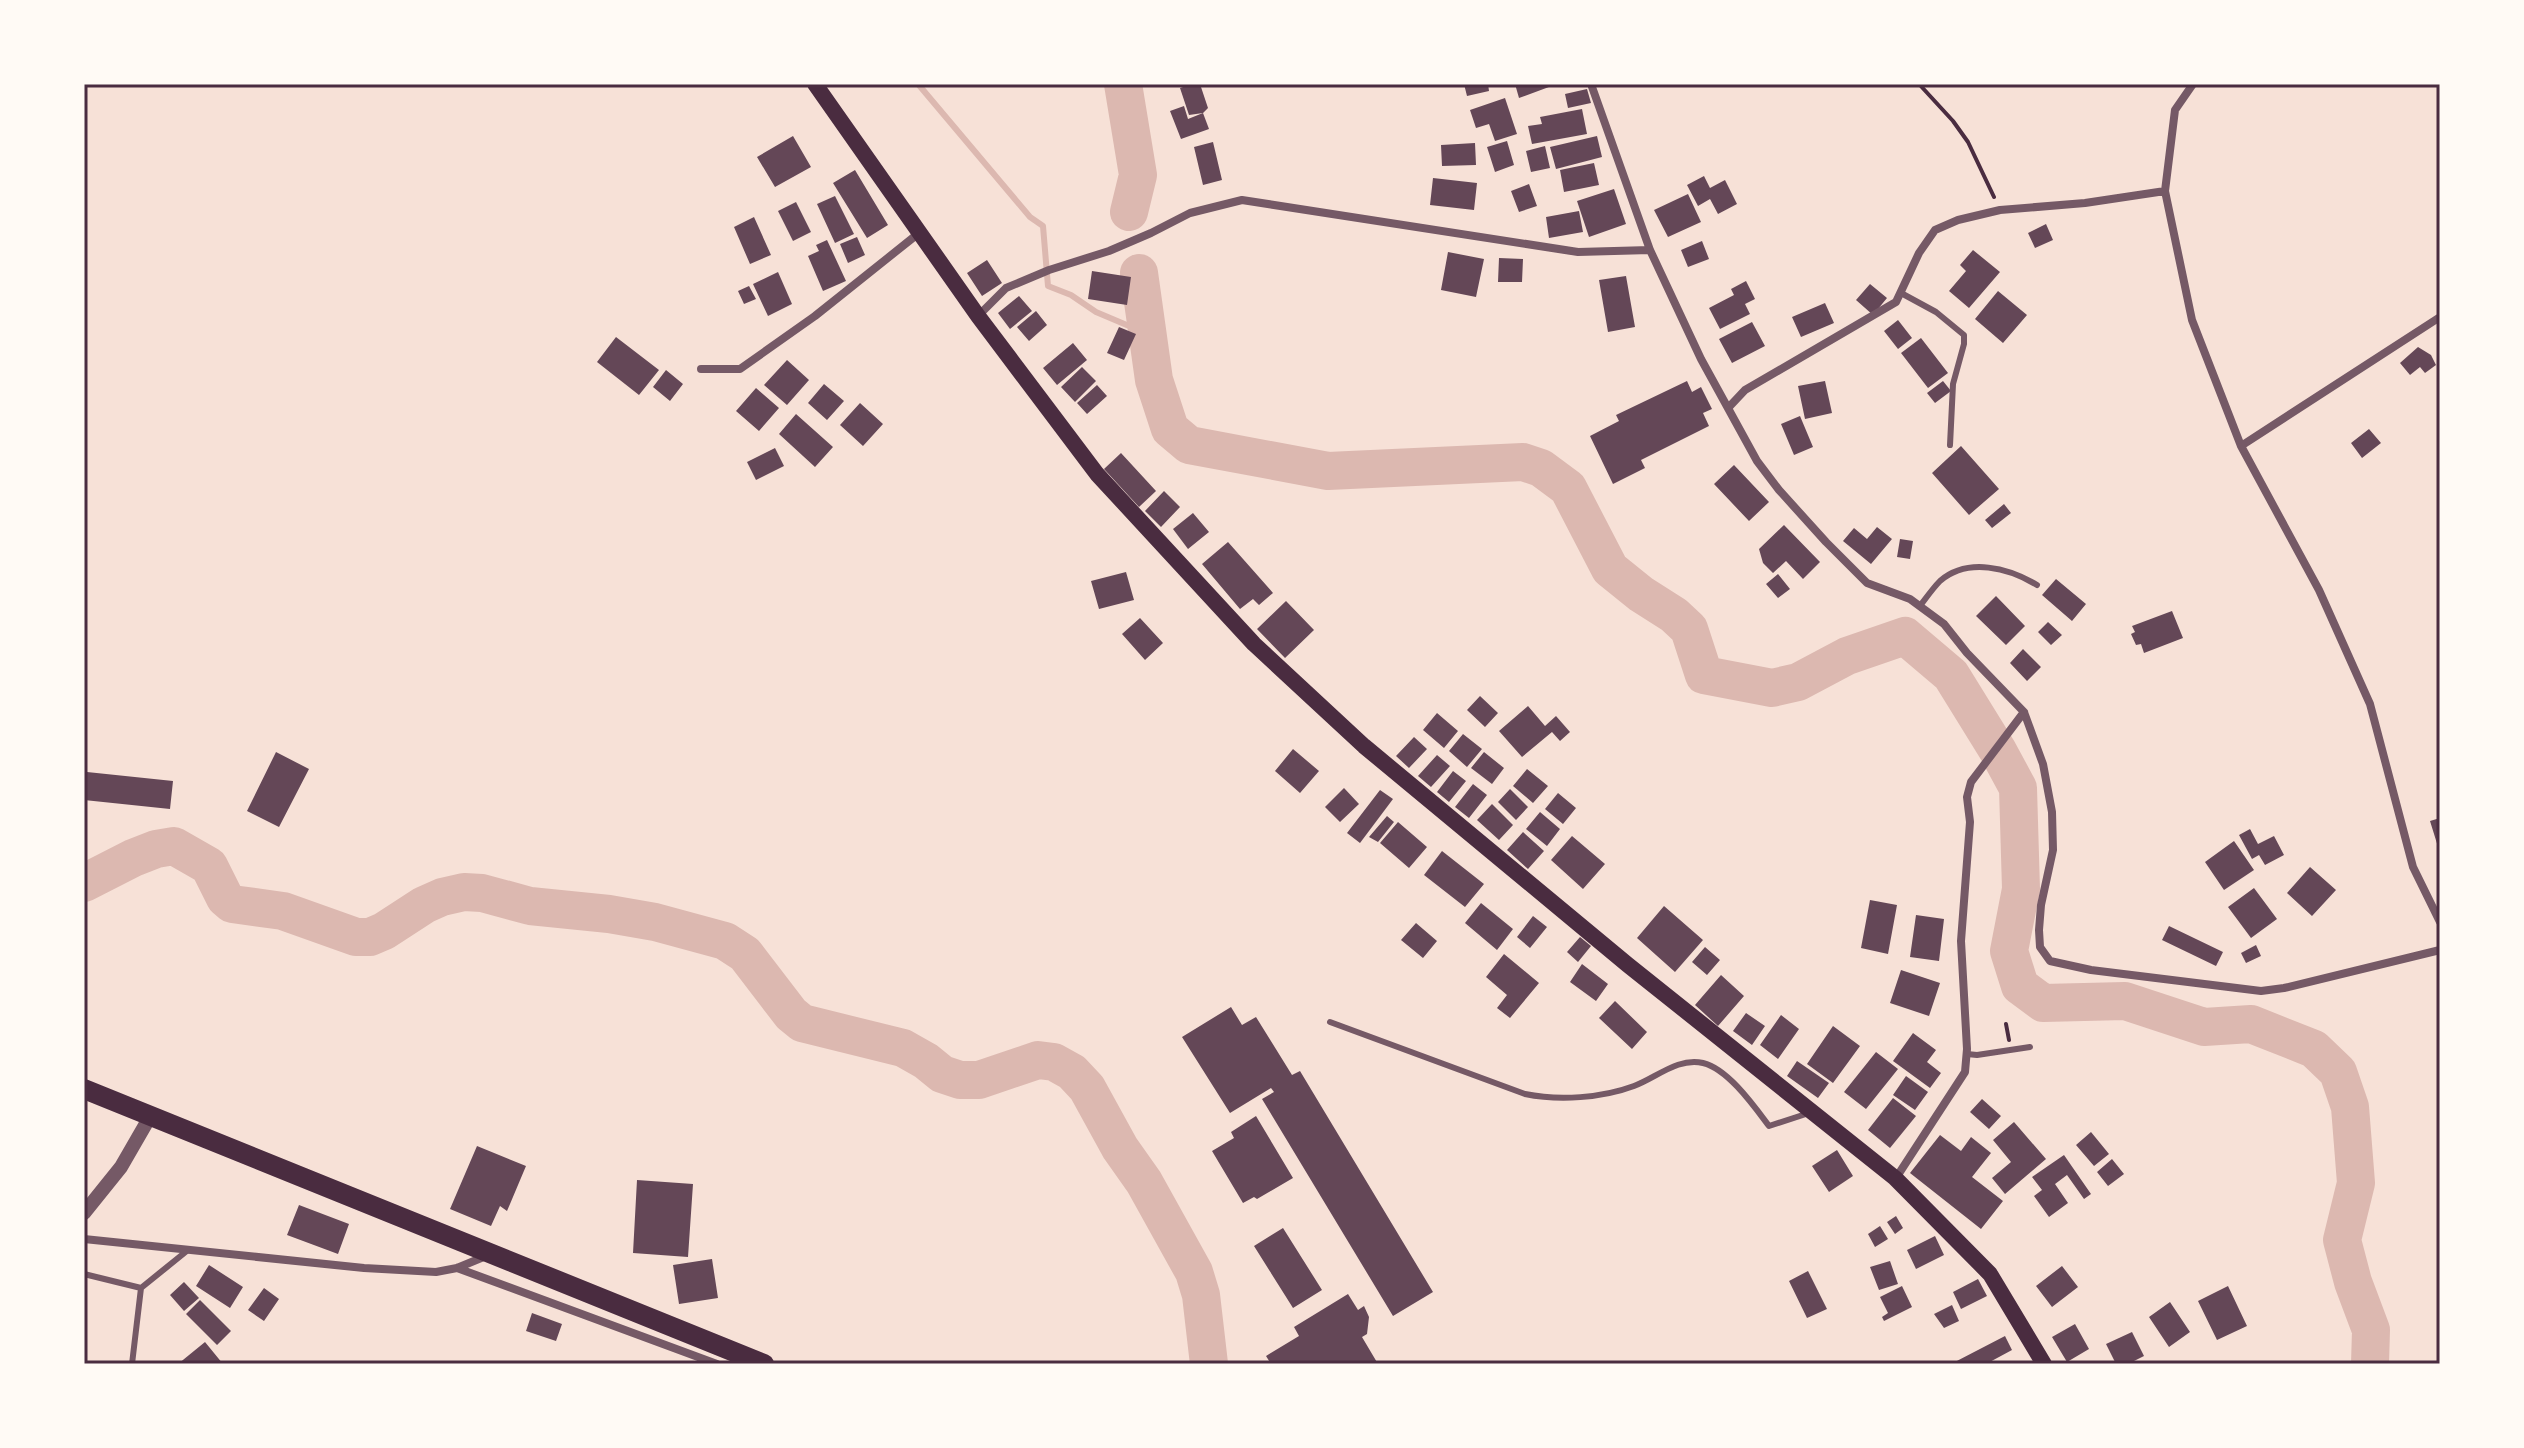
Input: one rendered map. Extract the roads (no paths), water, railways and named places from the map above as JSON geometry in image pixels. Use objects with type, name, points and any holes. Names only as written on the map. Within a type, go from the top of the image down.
[{"type":"highway","points":[[84,1089],[764,1364]]},
{"type":"main road","points":[[815,84],[978,316],[1097,474],[1254,644],[1364,746],[1628,965],[1895,1178],[1990,1274],[2044,1364]]},
{"type":"street","points":[[1591,84],[1650,250],[1701,359],[1757,461],[1779,490],[1867,583],[1910,599],[1944,624],[1967,653],[2024,712],[2043,764],[2052,812],[2053,850],[2039,930],[2040,947],[2050,961],[2091,970],[2261,991],[2440,950]]},
{"type":"street","points":[[2193,84],[2175,110],[2165,191],[2192,320],[2241,446],[2319,590],[2370,704],[2413,867],[2440,922]]},
{"type":"street","points":[[1729,407],[1745,390],[1896,302],[1919,253],[1935,230],[1958,220],[2000,210],[2085,203],[2165,191]]},
{"type":"street","points":[[978,316],[1006,288],[1049,270],[1109,251],[1190,213],[1242,200],[1578,252],[1650,250]]},
{"type":"street","points":[[701,369],[740,369],[815,316],[919,233]]},
{"type":"street","points":[[2241,446],[2440,317]]},
{"type":"street","points":[[1895,1178],[1965,1072],[1967,1054],[1961,941],[1970,822],[1967,797],[1971,782],[2024,712]]},
{"type":"street","points":[[84,1213],[121,1167],[151,1115]]},
{"type":"street","points":[[84,1239],[364,1268],[436,1272],[457,1268],[494,1253]]},
{"type":"street","points":[[457,1268],[717,1364]]},
{"type":"lane","points":[[1901,293],[1936,312],[1964,335],[1953,384],[1950,445]]},
{"type":"lane","points":[[1920,606],[1940,581],[1959,570],[1976,566],[2027,578],[2037,585]]},
{"type":"lane","points":[[1330,1022],[1545,1099],[1617,1091],[1690,1061],[1706,1063],[1723,1075],[1746,1096],[1769,1126],[1813,1112]]},
{"type":"lane","points":[[1967,1054],[2030,1047]]},
{"type":"lane","points":[[132,1364],[141,1288],[188,1250]]},
{"type":"lane","points":[[84,1274],[141,1288]]},
{"type":"waterway","points":[[918,84],[1030,217],[1043,226],[1048,286],[1071,295],[1096,312],[1148,334]]},
{"type":"waterway","points":[[1123,84],[1138,175],[1129,212]]},
{"type":"waterway","points":[[1139,273],[1154,380],[1170,429],[1189,445],[1328,471],[1523,462],[1541,468],[1568,488],[1610,569],[1689,629],[1704,675],[1772,688],[1798,682],[1847,656],[1905,636],[1951,675],[2018,788],[2021,889],[2009,951],[2020,986],[2043,1003],[2125,1001],[2204,1027],[2251,1024],[2314,1049],[2338,1072],[2350,1107],[2356,1183],[2342,1240],[2353,1282],[2371,1330],[2370,1364]]},
{"type":"waterway","points":[[84,883],[133,858],[174,846],[209,866],[225,898],[232,904],[283,911],[356,937],[370,937],[424,905],[464,892],[482,893],[530,906],[655,922],[725,941],[745,954],[791,1014],[802,1023],[903,1048],[942,1074],[960,1080],[979,1080],[1038,1060],[1054,1062],[1072,1072],[1087,1088],[1194,1272],[1201,1295],[1209,1364]]}]
